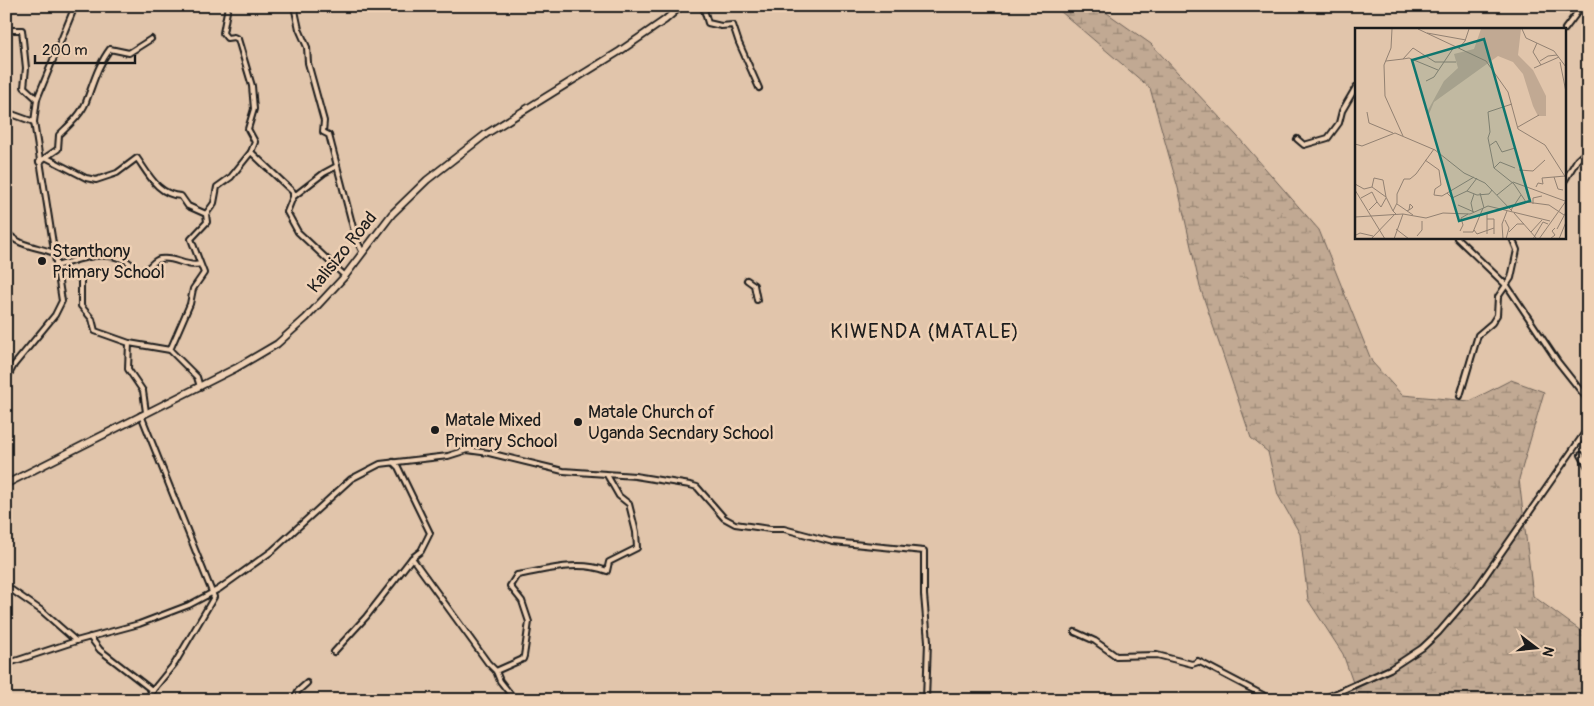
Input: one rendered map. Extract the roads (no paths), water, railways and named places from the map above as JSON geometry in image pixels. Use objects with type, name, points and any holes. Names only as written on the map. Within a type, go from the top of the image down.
[{"type":"street","points":[[6,380],[14,365],[60,307],[62,297],[34,122],[37,99],[75,6]]},
{"type":"street","points":[[170,350],[190,304],[193,288],[204,275],[204,270],[192,240],[207,222],[206,214],[214,203],[217,187],[231,177],[251,152],[255,142],[248,129],[254,109],[252,86],[238,39],[234,37],[227,38],[223,34],[228,6]]},
{"type":"street","points":[[294,6],[299,29],[307,47],[308,63],[324,121],[323,132],[329,135],[356,239],[362,252]]},
{"type":"street","name":"Kalisizo Road","points":[[6,484],[200,387],[277,344],[306,318],[345,276],[403,202],[454,158],[501,125],[650,31],[681,6]]},
{"type":"street","points":[[703,6],[708,23],[721,26],[733,25],[738,43],[759,88]]},
{"type":"street","points":[[1566,28],[1582,6]]},
{"type":"street","points":[[6,30],[22,30],[26,68],[24,87],[37,99]]},
{"type":"street","points":[[40,162],[58,149],[59,135],[85,104],[100,64],[110,50],[129,53],[151,39]]},
{"type":"street","points":[[1297,139],[1304,145],[1328,138],[1339,123],[1342,111],[1355,89]]},
{"type":"street","points":[[6,112],[34,122]]},
{"type":"street","points":[[1566,178],[1577,160],[1588,150]]},
{"type":"street","points":[[251,152],[288,186],[294,197]]},
{"type":"street","points":[[47,158],[86,178],[96,180],[117,173],[137,158],[160,189],[171,196],[181,196],[188,206],[206,214]]},
{"type":"street","points":[[337,166],[324,173],[294,197],[287,212],[298,232],[345,276]]},
{"type":"street","points":[[6,231],[26,246],[54,253]]},
{"type":"street","points":[[1458,239],[1486,264],[1505,285],[1563,369],[1588,400]]},
{"type":"street","points":[[1460,396],[1478,335],[1492,323],[1497,315],[1498,297],[1505,285],[1509,284],[1517,250],[1512,239]]},
{"type":"street","points":[[56,266],[76,258],[96,254],[123,259],[140,270],[148,269],[161,259],[175,259],[192,267],[200,264]]},
{"type":"street","points":[[57,273],[77,276],[80,280],[81,306],[92,319],[95,332],[129,343],[170,350],[197,377],[200,387]]},
{"type":"street","points":[[748,280],[754,285],[756,300]]},
{"type":"street","points":[[129,343],[128,369],[143,391],[144,414],[214,597],[175,663],[145,700]]},
{"type":"street","points":[[1321,700],[1390,669],[1422,648],[1439,632],[1476,589],[1588,428]]},
{"type":"street","points":[[6,664],[76,641],[139,624],[189,605],[212,593],[272,551],[351,479],[372,466],[448,456],[466,450],[489,453],[563,471],[634,476],[694,486],[724,518],[735,524],[784,529],[833,542],[924,551],[924,595],[928,641],[926,700]]},
{"type":"street","points":[[1581,454],[1588,467]]},
{"type":"street","points":[[334,652],[366,617],[412,558],[421,551],[430,533],[398,467],[393,462]]},
{"type":"street","points":[[496,671],[516,663],[523,659],[524,656],[529,622],[522,601],[510,586],[518,575],[555,567],[592,565],[607,571],[609,562],[636,548],[636,532],[629,504],[618,496],[607,475]]},
{"type":"street","points":[[412,558],[488,663],[496,671],[500,681],[515,700]]},
{"type":"street","points":[[6,586],[42,611],[76,641]]},
{"type":"street","points":[[1075,632],[1095,641],[1116,656],[1157,655],[1192,664],[1198,661],[1264,695],[1264,700]]},
{"type":"street","points":[[90,637],[100,650],[153,691]]},
{"type":"street","points":[[294,700],[298,691],[307,683]]},
{"type":"place","name":"Stanthony Primary School","points":[[42,261]]},
{"type":"place","name":"Matale Church of Uganda Secndary School","points":[[578,422]]},
{"type":"place","name":"Matale Mixed Primary School","points":[[435,430]]},
{"type":"district","name":"KIWENDA (MATALE)","points":[[925,331]]}]
